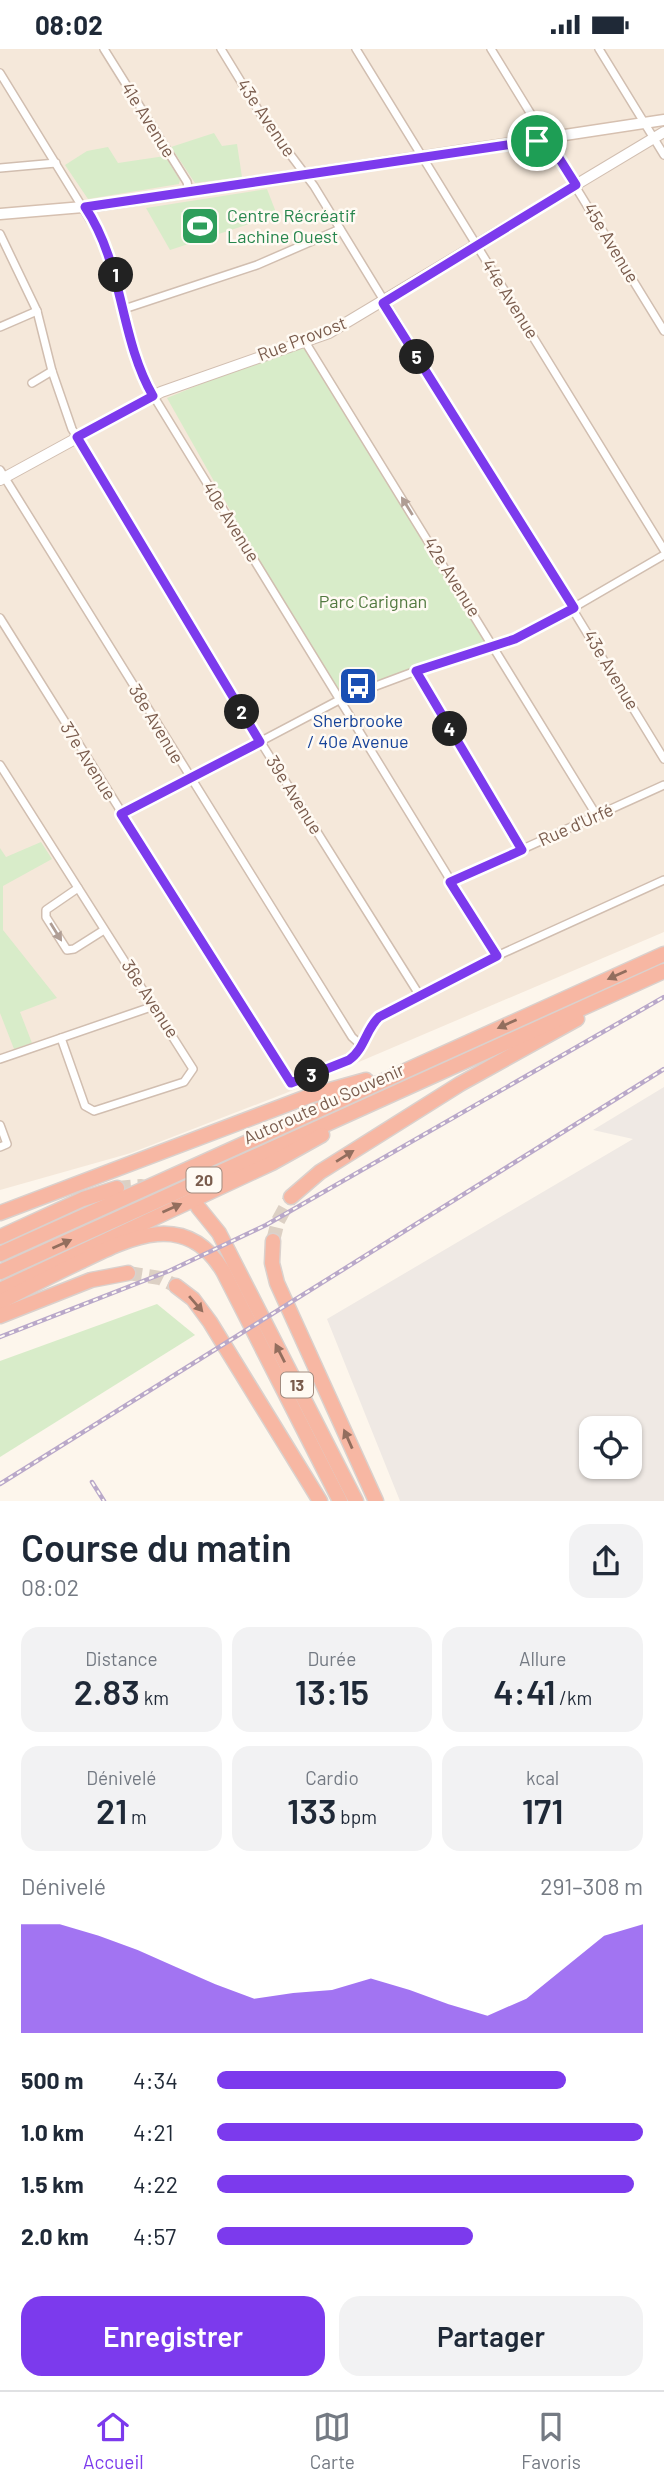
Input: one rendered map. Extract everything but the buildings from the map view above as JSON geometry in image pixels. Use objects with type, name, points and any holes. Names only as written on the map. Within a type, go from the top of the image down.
[{"type":"highway","name":"Autoroute du Souvenir","points":[[0,1254],[664,954]]},
{"type":"highway","name":"Autoroute du Souvenir","points":[[0,1272],[664,971]]},
{"type":"highway","points":[[291,1197],[320,1172],[451,1090],[547,1038],[620,991]]},
{"type":"highway","points":[[4,1211],[312,1095],[407,1068]]},
{"type":"highway","points":[[0,1290],[272,1163],[409,1087]]},
{"type":"highway","points":[[0,1237],[117,1188]]},
{"type":"highway","name":"13","points":[[198,1207],[215,1226],[356,1501]]},
{"type":"highway","points":[[0,1230],[44,1217]]},
{"type":"highway","name":"13","points":[[0,1302],[116,1245],[152,1233],[173,1235],[201,1246],[218,1262],[340,1501]]},
{"type":"highway","points":[[273,1241],[272,1263],[277,1283],[376,1501]]},
{"type":"highway","points":[[0,1315],[91,1280],[128,1273]]},
{"type":"highway","points":[[176,1286],[198,1304],[320,1501]]},
{"type":"main road","points":[[0,214],[85,207],[664,120]]},
{"type":"main road","points":[[644,125],[664,130]]},
{"type":"street","name":"41e Avenue","points":[[104,49],[187,182],[189,192]]},
{"type":"street","name":"43e Avenue","points":[[220,49],[265,121],[305,174],[340,229],[664,759]]},
{"type":"street","name":"44e Avenue","points":[[356,49],[664,550]]},
{"type":"street","name":"45e Avenue","points":[[491,49],[664,331]]},
{"type":"street","points":[[598,49],[664,155]]},
{"type":"street","name":"40e Avenue","points":[[0,73],[85,207],[110,255],[137,362],[153,396],[497,956]]},
{"type":"street","name":"Rue Provost","points":[[2,476],[153,396],[329,333],[383,303],[664,130]]},
{"type":"street","points":[[0,168],[56,163]]},
{"type":"street","points":[[124,309],[257,264],[340,229]]},
{"type":"street","name":"39e Avenue","points":[[0,234],[37,311],[52,372],[77,437],[260,742],[420,996]]},
{"type":"street","points":[[0,253],[8,248]]},
{"type":"street","points":[[0,327],[37,311]]},
{"type":"street","name":"42e Avenue","points":[[304,340],[597,816]]},
{"type":"street","points":[[32,383],[52,372]]},
{"type":"street","name":"38e Avenue","points":[[2,476],[189,779],[352,1037],[361,1045]]},
{"type":"street","points":[[121,814],[341,699],[416,671],[495,647],[574,608],[664,555]]},
{"type":"street","name":"37e Avenue","points":[[0,618],[288,1081],[295,1083],[349,1060],[361,1045]]},
{"type":"street","points":[[416,671],[522,850]]},
{"type":"street","name":"36e Avenue","points":[[0,765],[193,1069],[184,1082],[94,1111],[85,1106],[61,1038]]},
{"type":"street","name":"Rue d'Urfé","points":[[450,882],[664,785]]},
{"type":"street","points":[[361,1045],[376,1020],[420,996],[497,956],[664,880]]},
{"type":"street","points":[[78,888],[46,910],[46,917],[67,950],[74,949],[104,930]]},
{"type":"street","points":[[0,1059],[154,1006]]},
{"type":"street","points":[[0,1125],[7,1144],[0,1147]]},
{"type":"shaded area","points":[[0,49],[664,49],[664,932],[286,1093],[131,1153],[0,1190]]},
{"type":"shaded area","points":[[664,1087],[664,1501],[400,1501],[327,1319],[633,1139],[593,1130]]},
{"type":"green space","points":[[214,133],[222,146],[237,144],[242,177],[195,183],[171,147]]},
{"type":"green space","points":[[108,147],[118,163],[165,156],[180,180],[179,184],[88,199],[65,165],[87,151]]},
{"type":"green space","points":[[267,189],[277,215],[170,250],[146,208]]},
{"type":"green space","name":"Parc Carignan","points":[[303,342],[494,646],[337,699],[167,398]]},
{"type":"green space","points":[[41,842],[52,859],[3,886],[3,930],[57,998],[20,1012],[32,1043],[14,1049],[0,1013],[0,848],[6,857]]},
{"type":"green space","points":[[157,1304],[195,1335],[0,1457],[0,1361]]},
{"type":"water","name":"Centre Récréatif Lachine Ouest","points":[[193,209],[197,221],[210,217],[214,231],[191,238],[183,212]]},
{"type":"tunnel","points":[[117,1188],[141,1186],[179,1196]]},
{"type":"tunnel","points":[[273,1241],[278,1221],[291,1197]]},
{"type":"tunnel","points":[[128,1273],[160,1278],[176,1286]]},
{"type":"railway","points":[[0,1337],[169,1271],[266,1225],[664,997]]},
{"type":"railway","points":[[0,1484],[664,1069]]},
{"type":"railway","points":[[92,1482],[104,1501]]},
{"type":"place","name":"Centre Récréatif Lachine Ouest","points":[[200,226]]},
{"type":"place","name":"Sherbrooke / 40e Avenue","points":[[358,686]]},
{"type":"route","points":[[547,139],[576,185],[383,303],[574,608],[535,630],[495,647],[416,671],[522,850],[450,882],[497,956],[379,1017],[370,1026],[354,1057],[291,1083],[121,814],[260,742],[77,437],[153,396],[135,357],[110,255],[85,207],[537,141],[547,139]]}]
